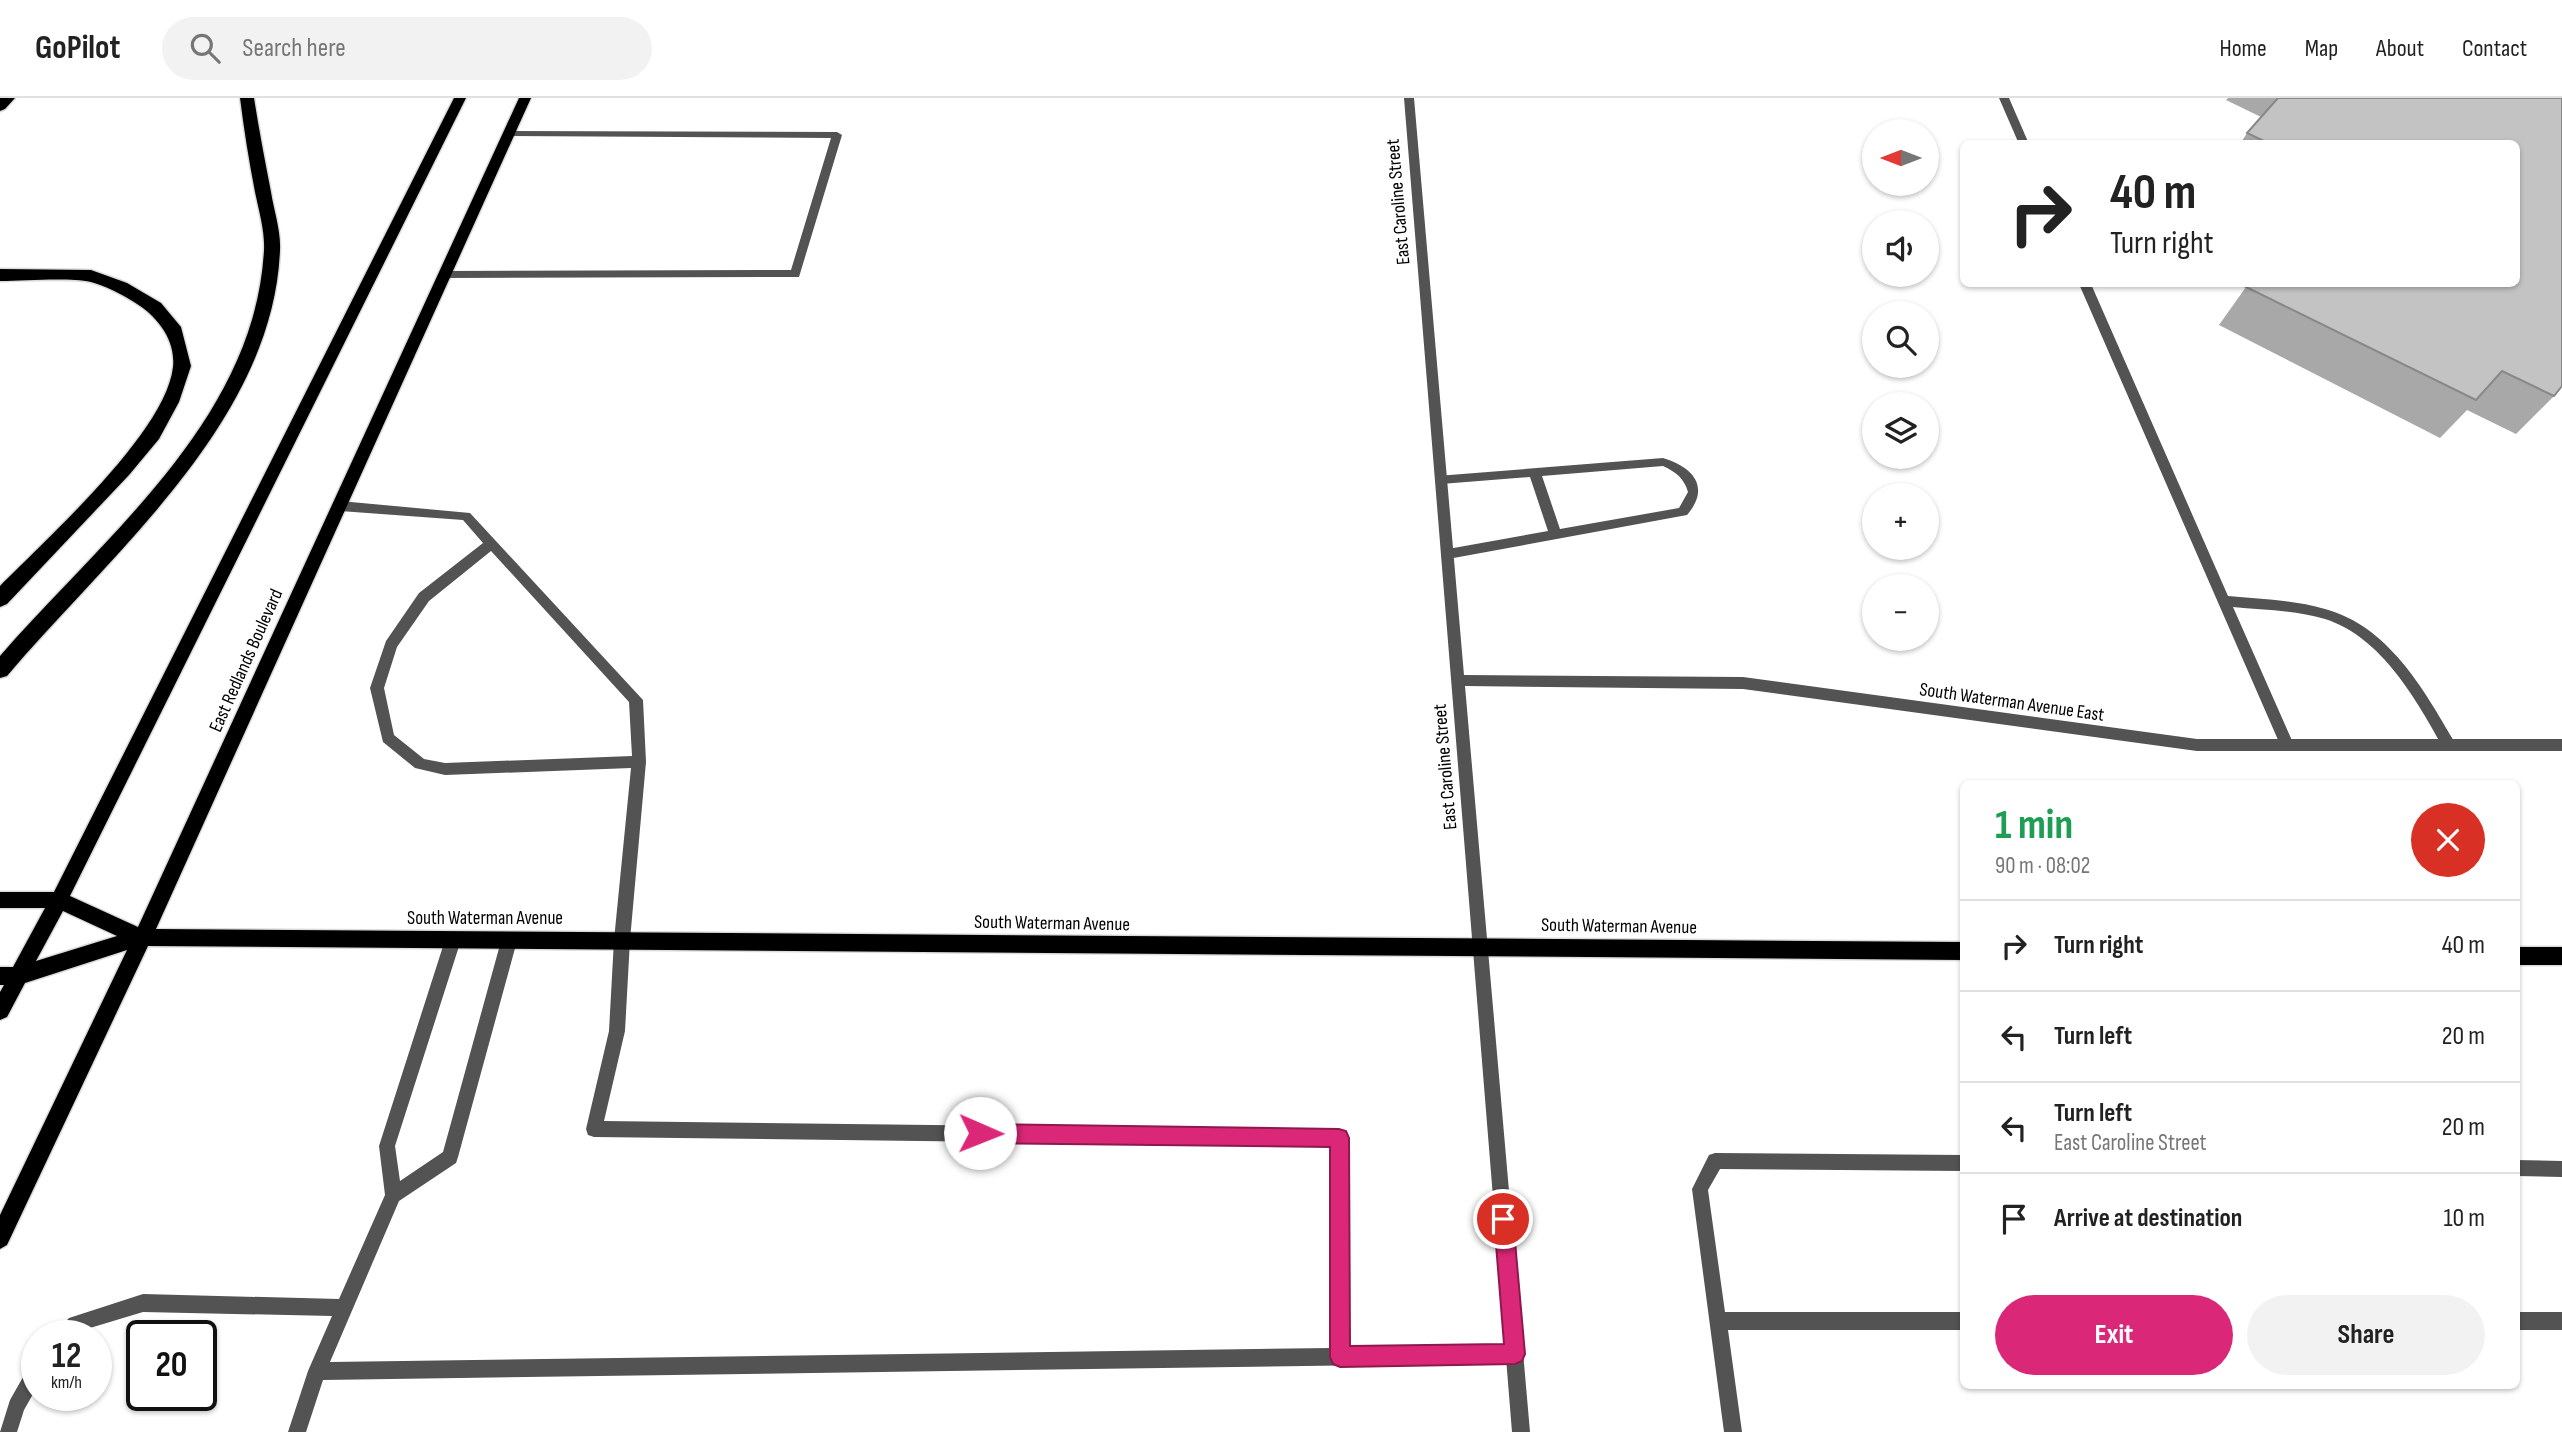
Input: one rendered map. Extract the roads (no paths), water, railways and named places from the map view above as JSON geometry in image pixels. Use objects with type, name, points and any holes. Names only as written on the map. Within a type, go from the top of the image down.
[{"type":"highway","points":[[0,106],[8,98]]},
{"type":"highway","points":[[0,670],[180,466],[224,405],[251,353],[268,302],[273,249],[247,98]]},
{"type":"highway","points":[[0,275],[91,276],[121,287],[155,307],[174,331],[182,366],[170,402],[153,434],[123,470],[0,599]]},
{"type":"main road","points":[[0,1011],[9,976],[59,900],[460,98]]},
{"type":"main road","name":"East Redlands Boulevard","points":[[0,1238],[140,937],[198,820],[525,98]]},
{"type":"main road","name":"South Waterman Avenue","points":[[0,900],[59,900],[140,937]]},
{"type":"main road","name":"South Waterman Avenue","points":[[9,976],[140,937],[1960,951]]},
{"type":"main road","points":[[2520,956],[2562,956]]},
{"type":"street","name":"East Caroline Street","points":[[1409,98],[1521,1432]]},
{"type":"street","points":[[2004,98],[2022,140]]},
{"type":"street","points":[[445,275],[795,274],[836,135],[509,134]]},
{"type":"street","points":[[2086,287],[2287,745]]},
{"type":"street","points":[[1441,479],[1663,462],[1677,466],[1692,484],[1694,492],[1683,512],[1448,554]]},
{"type":"street","points":[[1535,471],[1556,535]]},
{"type":"street","points":[[340,506],[467,516],[636,700],[639,762],[622,940],[617,1031],[594,1129],[1339,1138],[1340,1357]]},
{"type":"street","points":[[491,544],[424,597],[391,645],[376,688],[388,738],[420,764],[445,769],[639,762]]},
{"type":"street","points":[[2224,601],[2335,617],[2379,647],[2415,687],[2449,745]]},
{"type":"street","name":"South Waterman Avenue East","points":[[1458,680],[1744,683],[2197,745],[2562,745]]},
{"type":"street","points":[[297,1432],[317,1370],[393,1195],[387,1146],[453,940]]},
{"type":"street","points":[[393,1195],[450,1157],[509,941]]},
{"type":"street","points":[[1734,1432],[1700,1189],[1715,1161],[1960,1163]]},
{"type":"street","points":[[2520,1168],[2562,1168]]},
{"type":"street","points":[[88,1320],[143,1303],[346,1308]]},
{"type":"street","points":[[1718,1321],[1960,1321]]},
{"type":"street","points":[[2520,1321],[2562,1321]]},
{"type":"street","points":[[317,1370],[1515,1354]]},
{"type":"street","points":[[8,1432],[21,1397]]}]
